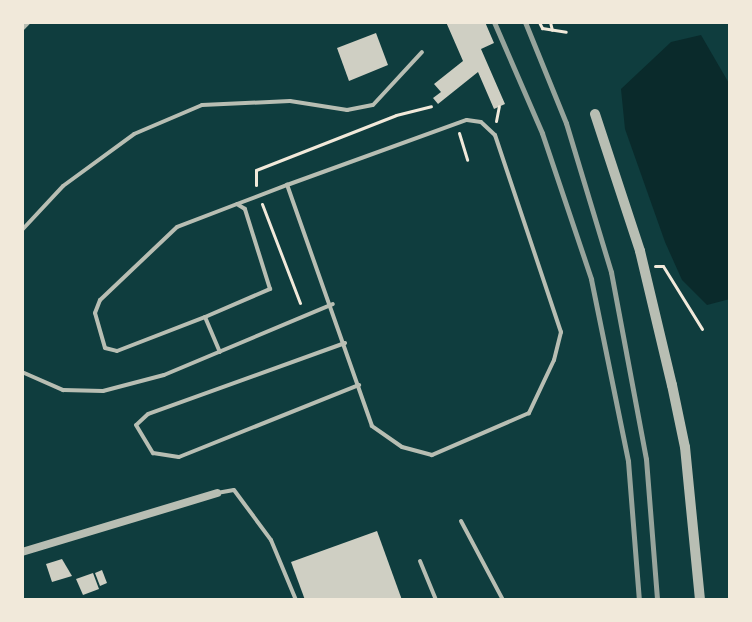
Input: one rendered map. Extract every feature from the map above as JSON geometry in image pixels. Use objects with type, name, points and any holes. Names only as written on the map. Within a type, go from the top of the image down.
[{"type":"street","points":[[595,114],[646,269],[672,385],[685,447],[700,600]]},
{"type":"street","points":[[22,552],[217,493]]},
{"type":"lane","points":[[22,29],[29,22]]},
{"type":"lane","points":[[22,230],[63,186],[134,134],[202,105],[290,101],[347,110],[373,105],[422,52]]},
{"type":"lane","points":[[237,204],[245,209],[270,289],[117,351],[105,348],[95,313],[100,300],[177,227],[237,204],[287,185],[467,120],[481,122],[495,135],[561,332],[554,360],[529,413],[432,455],[402,447],[372,426],[333,304],[287,185]]},
{"type":"lane","points":[[24,374],[77,391],[103,391],[150,379],[333,304]]},
{"type":"lane","points":[[205,317],[220,352]]},
{"type":"lane","points":[[345,343],[148,414],[136,425],[153,453],[179,457],[359,385]]},
{"type":"lane","points":[[217,493],[234,490],[271,540],[296,600]]},
{"type":"lane","points":[[461,521],[503,600]]},
{"type":"lane","points":[[420,561],[436,600]]},
{"type":"path","points":[[539,22],[542,28],[566,32]]},
{"type":"path","points":[[550,22],[552,30]]},
{"type":"path","points":[[256,186],[256,170],[431,106]]},
{"type":"path","points":[[496,121],[499,106]]},
{"type":"path","points":[[458,140],[467,160]]},
{"type":"path","points":[[262,204],[300,303]]},
{"type":"path","points":[[655,266],[663,266],[702,329]]},
{"type":"water","points":[[701,35],[730,85],[730,299],[707,305],[682,280],[665,242],[625,129],[621,89],[671,42]]},
{"type":"building","points":[[446,22],[485,22],[494,43],[481,49],[505,104],[494,109],[478,72],[438,104],[433,98],[441,92],[434,84],[463,61]]},
{"type":"building","points":[[376,33],[388,65],[349,81],[337,48]]},
{"type":"building","points":[[377,531],[402,600],[305,600],[291,562]]},
{"type":"building","points":[[62,559],[72,576],[52,582],[46,564]]},
{"type":"building","points":[[102,570],[107,583],[100,586],[95,573]]},
{"type":"building","points":[[93,573],[99,589],[83,595],[76,579]]},
{"type":"railway","points":[[494,22],[542,133],[591,279],[628,461],[639,600]]},
{"type":"railway","points":[[525,22],[566,123],[611,272],[646,459],[657,600]]}]
